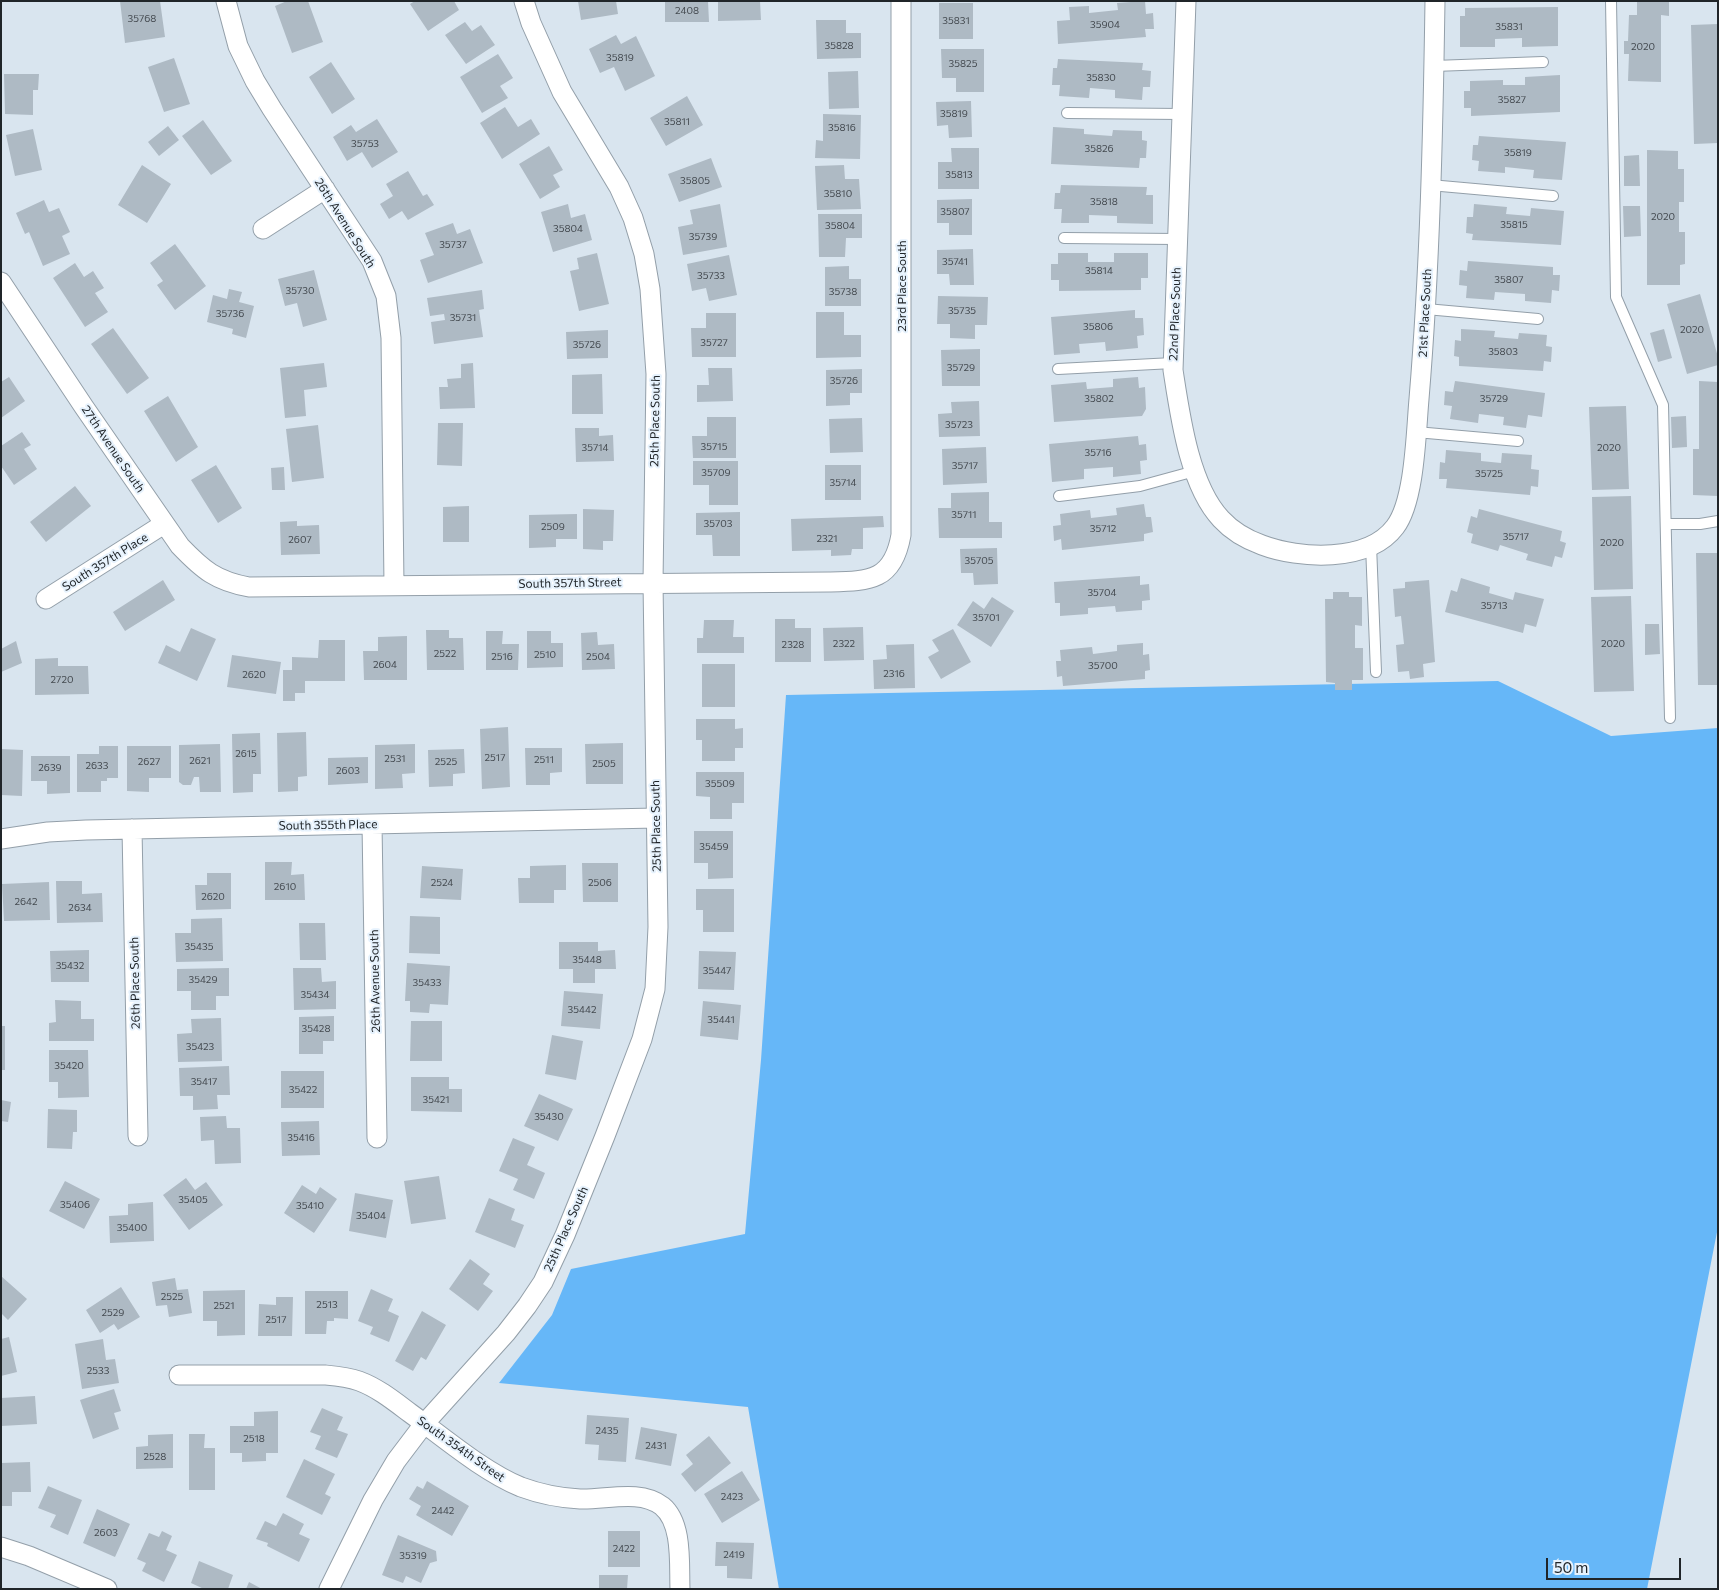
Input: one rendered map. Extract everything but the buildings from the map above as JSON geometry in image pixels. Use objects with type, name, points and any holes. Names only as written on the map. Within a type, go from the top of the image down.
[{"type":"street","name":"26th Avenue South","points":[[226,1],[238,46],[255,81],[372,262],[386,296],[392,355],[394,586]]},
{"type":"street","name":"25th Place South","points":[[329,1589],[373,1500],[396,1461],[424,1424],[527,1306],[543,1282],[565,1235],[605,1136],[642,1039],[655,989],[658,927],[653,582],[656,374],[653,317],[644,254],[633,218],[619,187],[562,92],[531,23],[524,1]]},
{"type":"street","name":"23rd Place South","points":[[888,568],[894,562],[900,546],[902,513],[901,1]]},
{"type":"street","name":"22nd Place South","points":[[1186,1],[1173,363],[1179,411],[1195,471],[1207,500],[1222,520],[1237,532],[1277,551],[1310,555]]},
{"type":"street","name":"21st Place South","points":[[1310,555],[1354,552],[1372,545],[1393,530],[1402,517],[1413,468],[1426,309],[1435,1]]},
{"type":"street","points":[[263,229],[325,189]]},
{"type":"street","name":"27th Avenue South","points":[[1,282],[180,546],[214,576],[230,584],[249,587]]},
{"type":"street","name":"South 357th Place","points":[[46,599],[164,524]]},
{"type":"street","name":"South 357th Street","points":[[249,587],[851,581],[872,577],[888,568]]},
{"type":"street","name":"South 355th Place","points":[[1,839],[48,832],[132,829],[656,818]]},
{"type":"street","name":"26th Avenue South","points":[[372,824],[377,1138]]},
{"type":"street","name":"26th Place South","points":[[132,829],[138,1136]]},
{"type":"street","name":"South 354th Street","points":[[179,1375],[325,1375],[347,1378],[366,1384],[387,1396],[489,1470],[508,1481],[532,1491],[567,1498],[599,1499],[627,1497],[648,1499],[656,1502],[670,1514],[676,1527],[680,1589]]},
{"type":"street","points":[[1,1547],[29,1556],[105,1588]]},
{"type":"lane","points":[[1611,1],[1616,297],[1663,406],[1670,718]]},
{"type":"lane","points":[[1434,66],[1543,62]]},
{"type":"lane","points":[[1067,113],[1182,114]]},
{"type":"lane","points":[[1430,184],[1553,196]]},
{"type":"lane","points":[[1064,238],[1177,239]]},
{"type":"lane","points":[[1426,309],[1538,319]]},
{"type":"lane","points":[[1058,369],[1173,363]]},
{"type":"lane","points":[[1416,432],[1518,442]]},
{"type":"lane","points":[[1059,496],[1140,486],[1195,471]]},
{"type":"lane","points":[[1666,524],[1700,524],[1718,521]]},
{"type":"lane","points":[[1372,545],[1376,672]]},
{"type":"shaded area","points":[[1498,681],[1611,736],[1718,728],[1718,1227],[1647,1589],[779,1589],[748,1407],[499,1383],[552,1315],[571,1269],[745,1234],[761,1060],[786,695]]}]
